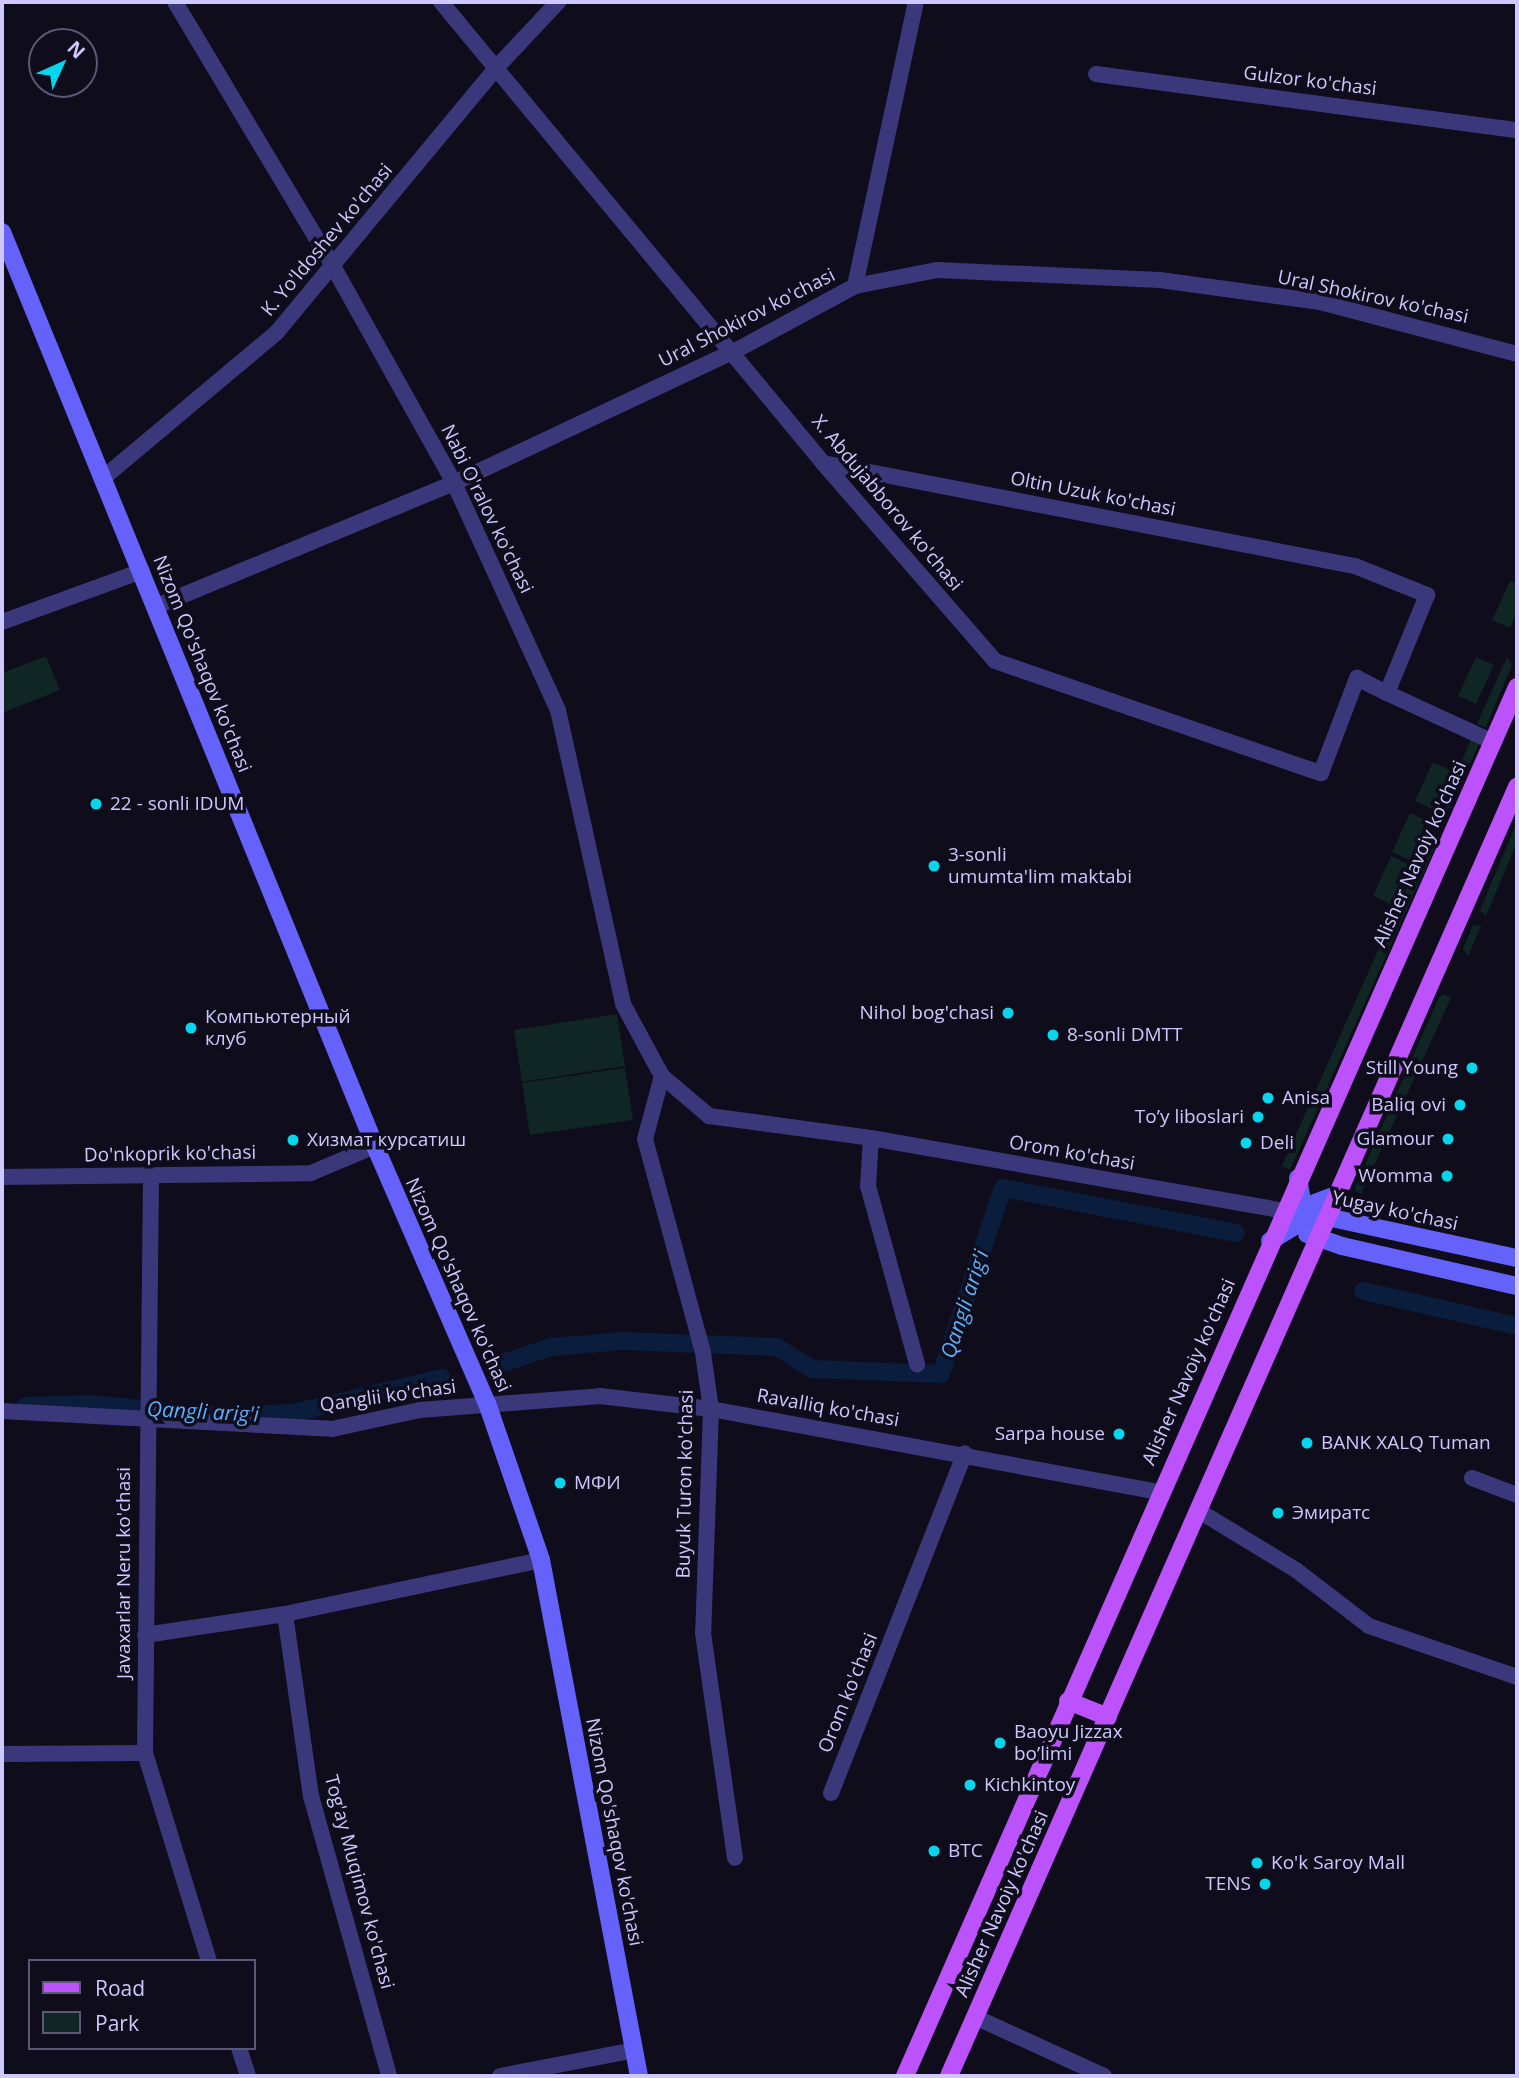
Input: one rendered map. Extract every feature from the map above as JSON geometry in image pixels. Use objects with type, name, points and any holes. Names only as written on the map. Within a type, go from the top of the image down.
[{"type":"main road","name":"Nizom Qo'shaqov ko'chasi","points":[[2,232],[102,479],[157,606],[375,1146],[487,1403],[541,1560],[639,2076]]},
{"type":"main road","name":"Alisher Navoiy ko'chasi","points":[[905,2076],[1279,1218],[1517,687]]},
{"type":"main road","name":"Alisher Navoiy ko'chasi","points":[[949,2076],[1199,1511],[1316,1223],[1336,1195],[1517,787]]},
{"type":"main road","points":[[1298,1178],[1316,1223],[1339,1245],[1517,1286]]},
{"type":"main road","points":[[1336,1195],[1338,1211],[1349,1223]]},
{"type":"main road","points":[[1279,1218],[1316,1223]]},
{"type":"main road","points":[[1279,1218],[1316,1223]]},
{"type":"main road","name":"Yugay ko'chasi","points":[[1316,1223],[1349,1223],[1517,1258]]},
{"type":"main road","points":[[1068,1701],[1108,1717]]},
{"type":"street","name":"Nabi O'ralov ko'chasi","points":[[175,2],[334,268],[454,483],[558,710],[623,1004],[662,1076]]},
{"type":"street","name":"X. Abdujabborov ko'chasi","points":[[441,2],[823,463],[995,661],[1321,773],[1357,678],[1387,693]]},
{"type":"street","name":"K. Yo'ldoshev ko'chasi","points":[[102,479],[277,332],[334,268],[496,68],[558,2]]},
{"type":"street","points":[[855,286],[916,2]]},
{"type":"street","name":"Gulzor ko'chasi","points":[[1096,74],[1517,130]]},
{"type":"street","name":"Ural Shokirov ko'chasi","points":[[157,606],[454,483],[733,352],[855,286],[937,270],[1160,280],[1320,302],[1517,354]]},
{"type":"street","name":"Oltin Uzuk ko'chasi","points":[[823,463],[1355,566],[1427,595],[1387,693]]},
{"type":"street","points":[[2,622],[142,571]]},
{"type":"street","points":[[1387,693],[1493,742]]},
{"type":"street","name":"Orom ko'chasi","points":[[662,1076],[709,1116],[871,1138],[1279,1218]]},
{"type":"street","name":"Buyuk Turon ko'chasi","points":[[662,1076],[645,1139],[703,1353],[711,1409],[703,1633],[735,1858]]},
{"type":"street","points":[[871,1138],[868,1186],[918,1364]]},
{"type":"street","name":"Do'nkoprik ko'chasi","points":[[2,1177],[311,1173],[375,1146]]},
{"type":"street","name":"Javaxarlar Neru ko'chasi","points":[[151,1177],[145,1753],[208,1959]]},
{"type":"street","name":"Ravalliq ko'chasi","points":[[487,1403],[600,1396],[711,1409],[965,1453],[1159,1492]]},
{"type":"street","name":"Qanglii ko'chasi","points":[[2,1411],[147,1412],[332,1429],[420,1410],[487,1403]]},
{"type":"street","name":"Orom ko'chasi","points":[[831,1793],[965,1453]]},
{"type":"street","points":[[1472,1478],[1517,1494]]},
{"type":"street","points":[[1199,1511],[1296,1570],[1369,1626],[1517,1677]]},
{"type":"street","points":[[145,1635],[285,1614],[541,1560]]},
{"type":"street","name":"Tog'ay Muqimov ko'chasi","points":[[285,1614],[311,1796],[389,2076]]},
{"type":"street","points":[[2,1754],[145,1753]]},
{"type":"street","points":[[975,2017],[1104,2076]]},
{"type":"street","points":[[240,2050],[248,2076]]},
{"type":"street","points":[[500,2076],[635,2050]]},
{"type":"green space","points":[[1510,581],[1517,584],[1517,612],[1510,628],[1492,620]]},
{"type":"green space","points":[[46,656],[60,690],[2,713],[2,673]]},
{"type":"green space","points":[[1476,657],[1494,665],[1476,704],[1458,696]]},
{"type":"green space","points":[[1507,657],[1512,665],[1486,727],[1477,724]]},
{"type":"green space","points":[[1473,735],[1479,744],[1451,808],[1440,810]]},
{"type":"green space","points":[[1433,762],[1450,770],[1432,809],[1415,801]]},
{"type":"green space","points":[[1410,813],[1428,821],[1410,860],[1392,852]]},
{"type":"green space","points":[[1517,822],[1517,842],[1486,916],[1480,910]]},
{"type":"green space","points":[[1432,829],[1439,838],[1290,1170],[1282,1166]]},
{"type":"green space","points":[[1391,856],[1408,864],[1391,904],[1373,896]]},
{"type":"green space","points":[[1473,925],[1481,926],[1468,956],[1463,949]]},
{"type":"green space","points":[[1444,994],[1451,998],[1361,1194],[1354,1190],[1439,997]]},
{"type":"green space","points":[[617,1014],[625,1066],[522,1082],[514,1030]]},
{"type":"green space","points":[[625,1068],[633,1120],[530,1135],[522,1083]]},
{"type":"waterway","name":"Qangli arig'i","points":[[497,1365],[551,1347],[623,1341],[777,1347],[812,1369],[941,1374],[1003,1188],[1236,1233]]},
{"type":"waterway","name":"Qangli arig'i","points":[[1363,1291],[1517,1326]]},
{"type":"waterway","name":"Qangli arig'i","points":[[26,1406],[89,1404],[222,1416],[293,1413],[442,1378]]},
{"type":"place","name":"22 - sonli IDUM","points":[[96,804]]},
{"type":"place","name":"3-sonli umumta'lim maktabi","points":[[934,866]]},
{"type":"place","name":"Nihol bog'chasi","points":[[1008,1013]]},
{"type":"place","name":"Компьютерный клуб","points":[[191,1028]]},
{"type":"place","name":"8-sonli DMTT","points":[[1053,1035]]},
{"type":"place","name":"Still Young","points":[[1472,1068]]},
{"type":"place","name":"Anisa","points":[[1268,1098]]},
{"type":"place","name":"Baliq ovi","points":[[1460,1105]]},
{"type":"place","name":"To’y liboslari","points":[[1258,1117]]},
{"type":"place","name":"Glamour","points":[[1448,1139]]},
{"type":"place","name":"Хизмат курсатиш","points":[[293,1140]]},
{"type":"place","name":"Deli","points":[[1246,1143]]},
{"type":"place","name":"Womma","points":[[1447,1176]]},
{"type":"place","name":"Sarpa house","points":[[1119,1434]]},
{"type":"place","name":"BANK XALQ Tuman","points":[[1307,1443]]},
{"type":"place","name":"МФИ","points":[[560,1483]]},
{"type":"place","name":"Эмиратс","points":[[1278,1513]]},
{"type":"place","name":"Baoyu Jizzax bo’limi","points":[[1000,1743]]},
{"type":"place","name":"Kichkintoy","points":[[970,1785]]},
{"type":"place","name":"BTC","points":[[934,1851]]},
{"type":"place","name":"Ko'k Saroy Mall","points":[[1257,1863]]},
{"type":"place","name":"TENS","points":[[1265,1884]]}]
